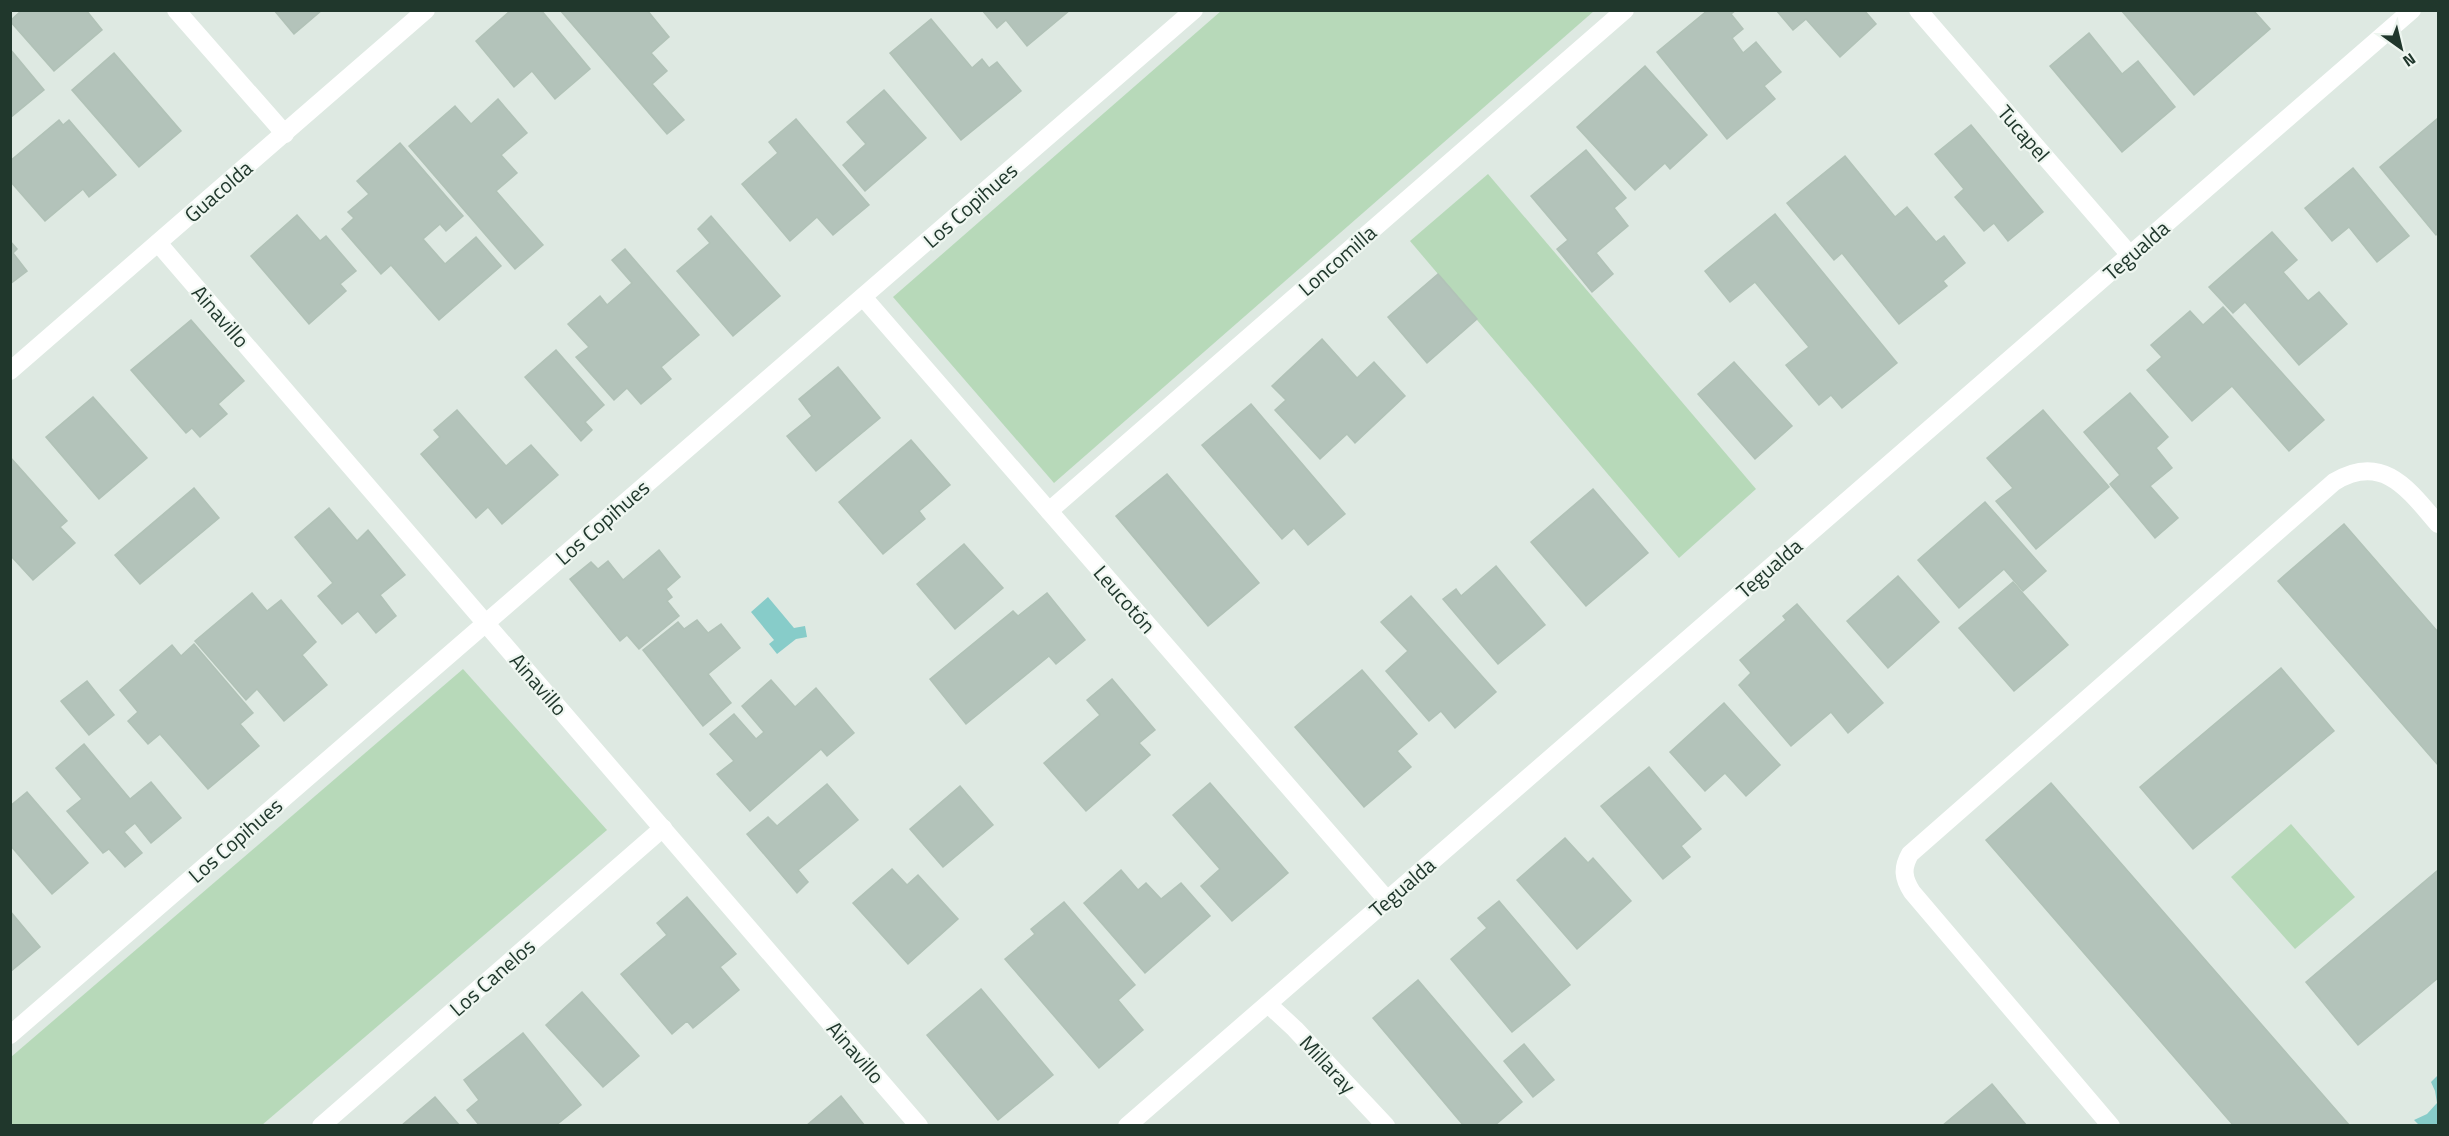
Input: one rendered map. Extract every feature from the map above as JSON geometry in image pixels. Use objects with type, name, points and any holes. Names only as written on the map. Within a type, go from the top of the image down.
[{"type":"street","points":[[176,10],[285,134]]},
{"type":"street","name":"Guacolda","points":[[10,371],[426,10]]},
{"type":"street","name":"Los Copihues","points":[[10,1035],[1194,10]]},
{"type":"street","name":"Loncomilla","points":[[1049,511],[1625,10]]},
{"type":"street","name":"Tucapel","points":[[1918,10],[2130,255]]},
{"type":"street","name":"Tegualda","points":[[1127,1125],[2412,10]]},
{"type":"street","name":"Ainavillo","points":[[158,243],[919,1125]]},
{"type":"street","name":"Leucotón","points":[[863,297],[1387,900]]},
{"type":"street","points":[[2111,1125],[1912,892],[1906,882],[1904,870],[1910,854],[2334,482],[2346,474],[2374,470],[2388,475],[2400,482],[2439,524]]},
{"type":"street","name":"Los Canelos","points":[[321,1125],[663,828]]},
{"type":"street","name":"Millaray","points":[[1268,1004],[1295,1029],[1386,1125]]},
{"type":"green space","points":[[1221,11],[1594,11],[1054,483],[893,297]]},
{"type":"green space","points":[[1488,174],[1756,489],[1679,558],[1410,241]]},
{"type":"green space","points":[[463,669],[607,830],[262,1125],[11,1125],[11,1057]]},
{"type":"green space","points":[[2291,824],[2355,897],[2295,949],[2231,877]]},
{"type":"water","points":[[768,597],[794,628],[805,626],[807,637],[796,639],[777,654],[769,644],[774,640],[751,612]]},
{"type":"water","points":[[2438,1075],[2438,1125],[2419,1125],[2414,1120],[2427,1114],[2437,1103],[2431,1082]]},
{"type":"building","points":[[22,10],[86,10],[102,30],[54,71],[10,21]]},
{"type":"building","points":[[274,10],[322,10],[294,34]]},
{"type":"building","points":[[511,10],[541,10],[590,69],[555,99],[532,71],[514,87],[476,41]]},
{"type":"building","points":[[560,10],[647,10],[669,37],[651,53],[667,71],[652,84],[684,120],[667,134]]},
{"type":"building","points":[[982,10],[1070,10],[1027,46],[1006,20],[997,28]]},
{"type":"building","points":[[1708,10],[1736,10],[1731,14],[1743,29],[1732,38],[1743,53],[1756,42],[1781,72],[1764,86],[1775,99],[1727,139],[1657,52]]},
{"type":"building","points":[[1776,10],[1864,10],[1876,24],[1840,57],[1806,19],[1793,30]]},
{"type":"building","points":[[2121,10],[2253,10],[2270,29],[2194,95]]},
{"type":"building","points":[[931,19],[972,68],[982,59],[989,68],[997,62],[1021,91],[961,140],[890,53]]},
{"type":"building","points":[[2089,33],[2122,74],[2138,61],[2175,107],[2122,152],[2050,66]]},
{"type":"building","points":[[10,49],[44,90],[10,118]]},
{"type":"building","points":[[114,53],[181,131],[139,167],[72,90]]},
{"type":"building","points":[[1645,66],[1707,135],[1670,169],[1665,163],[1635,190],[1577,127]]},
{"type":"building","points":[[884,90],[926,138],[865,191],[843,165],[866,144],[847,122]]},
{"type":"building","points":[[498,99],[527,133],[501,155],[517,173],[496,191],[543,245],[515,269],[409,146],[455,106],[471,124]]},
{"type":"building","points":[[2438,118],[2438,233],[2436,235],[2380,167]]},
{"type":"building","points":[[796,119],[869,205],[833,235],[817,217],[790,241],[742,184],[778,153],[769,142]]},
{"type":"building","points":[[59,120],[63,125],[69,120],[116,175],[89,197],[83,189],[45,221],[10,181],[10,161]]},
{"type":"building","points":[[1971,125],[2043,212],[2008,241],[1994,223],[1984,231],[1955,197],[1964,189],[1935,154]]},
{"type":"building","points":[[400,143],[463,216],[446,231],[440,224],[423,239],[445,264],[476,237],[501,266],[439,320],[391,265],[381,274],[342,229],[354,218],[348,212],[369,194],[357,181]]},
{"type":"building","points":[[1586,150],[1626,198],[1614,208],[1628,226],[1596,253],[1613,274],[1592,292],[1557,249],[1568,240],[1531,196]]},
{"type":"building","points":[[1845,156],[1895,217],[1907,207],[1936,242],[1944,236],[1965,263],[1943,281],[1947,286],[1899,324],[1842,253],[1834,260],[1787,203]]},
{"type":"building","points":[[2353,168],[2409,236],[2377,262],[2349,227],[2332,241],[2305,208]]},
{"type":"building","points":[[1775,214],[1897,363],[1842,408],[1831,395],[1819,405],[1786,365],[1809,347],[1755,282],[1730,302],[1705,271]]},
{"type":"building","points":[[297,215],[320,241],[326,236],[356,271],[340,284],[346,291],[309,324],[251,256]]},
{"type":"building","points":[[711,216],[780,296],[733,336],[677,271],[710,243],[698,229]]},
{"type":"building","points":[[2272,232],[2297,260],[2283,272],[2308,301],[2319,292],[2347,324],[2299,365],[2245,302],[2233,313],[2209,287]]},
{"type":"building","points":[[10,241],[17,249],[13,253],[27,271],[10,284]]},
{"type":"building","points":[[625,249],[699,335],[661,367],[671,379],[641,404],[627,388],[614,400],[576,357],[589,347],[568,324],[600,296],[607,305],[632,283],[612,260]]},
{"type":"building","points":[[1438,274],[1477,319],[1427,363],[1388,317]]},
{"type":"building","points":[[2223,307],[2324,420],[2289,451],[2232,386],[2192,421],[2147,370],[2162,357],[2151,345],[2190,311],[2203,325]]},
{"type":"building","points":[[191,320],[244,381],[218,404],[227,414],[200,437],[192,428],[186,433],[131,370]]},
{"type":"building","points":[[1322,339],[1357,378],[1374,362],[1405,396],[1355,443],[1347,434],[1320,459],[1275,410],[1286,400],[1272,386]]},
{"type":"building","points":[[556,350],[604,405],[585,422],[592,430],[581,441],[525,377]]},
{"type":"building","points":[[1734,362],[1792,426],[1755,459],[1698,394]]},
{"type":"building","points":[[838,367],[880,418],[816,471],[787,436],[812,416],[799,399]]},
{"type":"building","points":[[2130,393],[2168,437],[2156,448],[2172,468],[2150,486],[2178,518],[2155,538],[2110,484],[2120,475],[2084,432]]},
{"type":"building","points":[[93,397],[147,458],[99,499],[46,437]]},
{"type":"building","points":[[1251,404],[1345,514],[1308,545],[1294,528],[1282,539],[1202,445]]},
{"type":"building","points":[[457,410],[506,466],[531,445],[558,475],[502,524],[488,507],[476,518],[421,454],[440,437],[434,430]]},
{"type":"building","points":[[2043,410],[2109,487],[2036,549],[1996,501],[2013,488],[1987,458]]},
{"type":"building","points":[[911,440],[950,485],[919,511],[925,519],[883,554],[839,502]]},
{"type":"building","points":[[10,457],[67,521],[60,527],[75,543],[33,580],[10,555]]},
{"type":"building","points":[[1167,474],[1259,583],[1208,626],[1116,516]]},
{"type":"building","points":[[194,488],[219,518],[140,584],[115,555]]},
{"type":"building","points":[[1593,489],[1648,553],[1586,606],[1531,542]]},
{"type":"building","points":[[1985,502],[2046,571],[2023,591],[2004,569],[1959,608],[1918,560]]},
{"type":"building","points":[[329,508],[357,541],[368,530],[405,575],[380,595],[396,616],[376,633],[358,611],[342,624],[318,596],[333,583],[295,537]]},
{"type":"building","points":[[2344,524],[2438,632],[2438,765],[2278,581]]},
{"type":"building","points":[[964,544],[1003,588],[955,629],[917,584]]},
{"type":"building","points":[[659,550],[680,577],[666,589],[672,597],[667,601],[679,616],[639,649],[627,635],[620,641],[570,579],[591,562],[598,569],[608,561],[623,580]]},
{"type":"building","points":[[1496,566],[1545,625],[1498,664],[1443,599],[1456,589],[1461,596]]},
{"type":"building","points":[[1898,576],[1939,622],[1888,668],[1847,621]]},
{"type":"building","points":[[2013,582],[2068,645],[2014,691],[1959,628]]},
{"type":"building","points":[[252,593],[267,611],[281,600],[316,642],[302,655],[327,685],[284,721],[257,689],[246,700],[195,641]]},
{"type":"building","points":[[1047,593],[1085,640],[1056,664],[1049,656],[966,724],[930,679],[1013,611],[1018,616]]},
{"type":"building","points":[[1411,596],[1496,692],[1455,728],[1441,711],[1429,721],[1386,671],[1408,651],[1381,622]]},
{"type":"building","points":[[1797,604],[1883,703],[1848,733],[1831,712],[1791,746],[1739,685],[1751,673],[1740,660],[1786,620],[1783,616]]},
{"type":"building","points":[[697,620],[708,633],[721,624],[740,648],[708,674],[731,703],[703,726],[643,650],[678,622],[684,629]]},
{"type":"building","points":[[194,644],[253,713],[240,724],[259,746],[208,789],[160,734],[148,744],[128,721],[138,712],[120,690],[172,645],[181,656]]},
{"type":"building","points":[[2281,668],[2334,731],[2193,849],[2140,787]]},
{"type":"building","points":[[1362,670],[1417,734],[1397,751],[1411,767],[1364,807],[1295,727]]},
{"type":"building","points":[[1112,679],[1155,730],[1139,743],[1150,755],[1086,811],[1044,763],[1100,715],[1087,700]]},
{"type":"building","points":[[771,680],[795,707],[816,688],[854,733],[827,756],[821,749],[750,811],[717,774],[734,761],[710,734],[734,714],[756,739],[764,732],[742,706]]},
{"type":"building","points":[[87,681],[114,715],[89,735],[61,701]]},
{"type":"building","points":[[1724,703],[1780,765],[1746,796],[1725,773],[1705,791],[1670,752]]},
{"type":"building","points":[[84,744],[130,799],[151,782],[181,818],[151,843],[135,823],[124,832],[142,853],[125,867],[109,849],[103,853],[67,811],[82,799],[56,768]]},
{"type":"building","points":[[1649,767],[1701,829],[1681,846],[1690,857],[1663,879],[1601,806]]},
{"type":"building","points":[[1210,783],[1288,873],[1232,921],[1201,886],[1220,869],[1173,815]]},
{"type":"building","points":[[2051,783],[2350,1126],[2234,1126],[1986,840]]},
{"type":"building","points":[[827,784],[858,820],[798,870],[808,882],[797,893],[747,834],[768,817],[777,826]]},
{"type":"building","points":[[960,786],[993,825],[943,867],[910,829]]},
{"type":"building","points":[[27,792],[88,863],[52,894],[10,845],[10,806]]},
{"type":"building","points":[[1565,838],[1588,863],[1593,858],[1631,901],[1577,949],[1517,880]]},
{"type":"building","points":[[892,869],[907,885],[918,875],[958,919],[908,964],[853,903]]},
{"type":"building","points":[[1121,870],[1138,890],[1146,883],[1161,899],[1181,883],[1210,916],[1145,973],[1084,903]]},
{"type":"building","points":[[2438,870],[2438,978],[2358,1045],[2306,982]]},
{"type":"building","points":[[687,897],[736,954],[720,967],[739,990],[693,1028],[687,1021],[672,1034],[621,974],[667,935],[657,923]]},
{"type":"building","points":[[1499,901],[1570,985],[1512,1032],[1451,959],[1487,928],[1478,918]]},
{"type":"building","points":[[1064,902],[1135,985],[1118,1000],[1143,1030],[1099,1068],[1005,959],[1035,934],[1031,929]]},
{"type":"building","points":[[10,911],[40,947],[10,972]]},
{"type":"building","points":[[1418,980],[1522,1102],[1494,1126],[1464,1126],[1373,1018]]},
{"type":"building","points":[[981,989],[1053,1075],[998,1120],[927,1035]]},
{"type":"building","points":[[582,992],[639,1056],[603,1087],[546,1025]]},
{"type":"building","points":[[523,1033],[581,1105],[555,1126],[480,1126],[467,1110],[479,1100],[464,1080]]},
{"type":"building","points":[[1524,1044],[1554,1080],[1533,1097],[1504,1061]]},
{"type":"building","points":[[1992,1084],[2027,1126],[1942,1126]]},
{"type":"building","points":[[841,1096],[865,1126],[806,1126]]},
{"type":"building","points":[[435,1097],[460,1126],[401,1126]]}]
